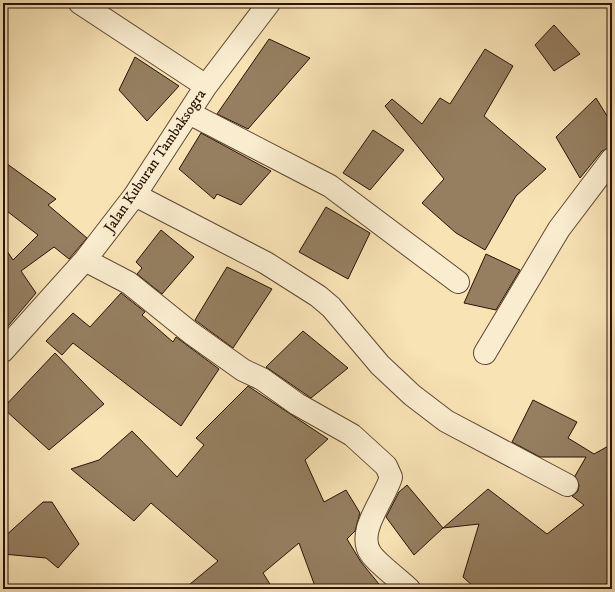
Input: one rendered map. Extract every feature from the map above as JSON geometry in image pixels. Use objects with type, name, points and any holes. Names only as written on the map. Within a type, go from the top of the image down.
[{"type":"street","points":[[80,3],[206,86]]},
{"type":"street","name":"Jalan Kuburan Tambaksogra","points":[[3,351],[85,260],[135,195],[206,86],[269,3]]},
{"type":"street","points":[[189,113],[330,186],[458,282]]},
{"type":"street","points":[[486,353],[559,230],[612,159]]},
{"type":"street","points":[[135,195],[266,263],[318,296],[336,312],[380,365],[423,404],[446,421],[567,485]]},
{"type":"street","points":[[85,260],[129,283],[191,333],[243,370],[262,379],[297,404],[352,435],[386,466],[391,477],[367,528],[365,541],[370,554],[409,589]]},
{"type":"building","points":[[554,25],[580,54],[554,71],[535,45]]},
{"type":"building","points":[[269,39],[310,58],[248,129],[217,114]]},
{"type":"building","points":[[485,49],[513,66],[484,116],[546,169],[516,196],[485,250],[456,233],[422,203],[444,179],[385,106],[392,99],[422,124],[440,98],[450,104]]},
{"type":"building","points":[[135,57],[179,86],[147,121],[119,90]]},
{"type":"building","points":[[596,98],[612,124],[612,147],[602,151],[580,178],[556,137]]},
{"type":"building","points":[[373,130],[404,150],[370,190],[343,173]]},
{"type":"building","points":[[201,133],[271,171],[241,205],[217,194],[214,199],[179,169]]},
{"type":"building","points":[[3,161],[56,199],[48,205],[87,238],[69,259],[54,247],[21,271],[36,293],[3,332],[3,245],[13,260],[38,235],[3,208]]},
{"type":"building","points":[[326,207],[370,233],[348,279],[299,252]]},
{"type":"building","points":[[161,230],[194,257],[162,294],[137,274],[142,268],[136,262]]},
{"type":"building","points":[[486,254],[520,270],[496,310],[464,303]]},
{"type":"building","points":[[227,267],[272,289],[233,348],[195,320]]},
{"type":"building","points":[[121,293],[145,312],[142,315],[173,342],[176,337],[219,369],[181,426],[73,343],[62,355],[46,341],[73,313],[90,327]]},
{"type":"building","points":[[303,331],[348,368],[311,398],[266,367]]},
{"type":"building","points":[[55,353],[104,404],[49,450],[3,408]]},
{"type":"building","points":[[248,386],[328,439],[305,460],[324,502],[346,490],[360,513],[355,531],[347,539],[361,562],[383,589],[316,589],[299,543],[263,573],[273,589],[184,589],[218,561],[151,503],[134,521],[71,469],[99,460],[132,431],[177,477],[204,445],[196,438]]},
{"type":"building","points":[[533,400],[577,422],[568,438],[594,454],[612,444],[612,579],[600,589],[476,589],[463,577],[479,524],[443,528],[488,489],[547,534],[584,505],[572,496],[578,491],[579,485],[575,476],[586,457],[540,457],[512,442]]},
{"type":"building","points":[[407,485],[443,528],[414,555],[386,517],[399,492]]},
{"type":"building","points":[[43,502],[52,502],[79,544],[58,568],[46,558],[3,554],[3,538]]}]
